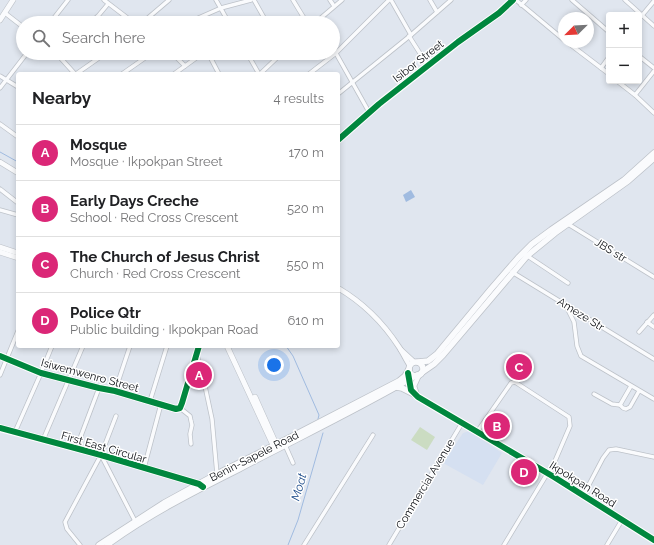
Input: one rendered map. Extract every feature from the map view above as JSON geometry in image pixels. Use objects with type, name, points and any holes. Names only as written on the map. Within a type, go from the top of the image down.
[{"type":"highway","points":[[510,270],[551,230],[624,180],[654,153]]},
{"type":"highway","points":[[525,254],[628,182],[654,158]]},
{"type":"highway","name":"Benin-Sapele Road","points":[[107,545],[144,519],[217,474],[399,381],[412,367],[428,361],[437,354],[510,270]]},
{"type":"highway","name":"Benin-Sapele Road","points":[[100,545],[164,503],[285,445],[396,387],[434,364],[443,355],[510,270]]},
{"type":"highway","points":[[412,367],[423,367],[419,374],[413,375],[412,367]]},
{"type":"highway","points":[[396,387],[402,388],[416,395]]},
{"type":"main road","points":[[0,20],[14,0]]},
{"type":"main road","points":[[0,247],[16,251]]},
{"type":"main road","points":[[0,252],[16,257]]},
{"type":"main road","points":[[228,348],[275,444]]},
{"type":"main road","points":[[231,348],[275,444]]},
{"type":"street","points":[[55,16],[68,0]]},
{"type":"street","points":[[104,0],[124,16]]},
{"type":"street","points":[[150,16],[169,0]]},
{"type":"street","points":[[216,0],[225,16]]},
{"type":"street","points":[[203,16],[221,8],[252,0],[262,16]]},
{"type":"street","points":[[293,0],[303,16]]},
{"type":"street","points":[[330,0],[334,6]]},
{"type":"street","points":[[323,16],[342,0]]},
{"type":"street","points":[[340,49],[390,0],[428,66]]},
{"type":"street","points":[[430,0],[437,12]]},
{"type":"street","points":[[340,92],[410,36],[450,0]]},
{"type":"street","points":[[514,0],[558,35]]},
{"type":"street","name":"Isibor Street","points":[[340,138],[369,112],[514,0]]},
{"type":"street","points":[[521,5],[526,0]]},
{"type":"street","points":[[572,0],[606,29]]},
{"type":"street","points":[[625,0],[639,12]]},
{"type":"street","points":[[654,0],[642,15],[654,26]]},
{"type":"street","points":[[98,16],[108,4]]},
{"type":"street","points":[[5,13],[16,22]]},
{"type":"street","points":[[575,48],[606,72]]},
{"type":"street","points":[[635,95],[654,69],[642,59]]},
{"type":"street","points":[[0,88],[22,60]]},
{"type":"street","points":[[63,60],[73,72]]},
{"type":"street","points":[[78,72],[96,60]]},
{"type":"street","points":[[125,72],[142,60]]},
{"type":"street","points":[[179,60],[185,66]]},
{"type":"street","points":[[177,72],[193,60]]},
{"type":"street","points":[[212,60],[218,72]]},
{"type":"street","points":[[251,60],[259,72]]},
{"type":"street","points":[[262,72],[275,60]]},
{"type":"street","points":[[312,72],[327,60]]},
{"type":"street","points":[[340,60],[369,112]]},
{"type":"street","points":[[601,68],[606,61]]},
{"type":"street","points":[[0,76],[16,86]]},
{"type":"street","points":[[621,84],[654,113]]},
{"type":"street","points":[[0,124],[16,136]]},
{"type":"street","points":[[0,162],[16,172]]},
{"type":"street","points":[[0,189],[16,201]]},
{"type":"street","points":[[0,210],[16,215]]},
{"type":"street","name":"JBS str","points":[[568,224],[654,277]]},
{"type":"street","points":[[525,254],[568,284]]},
{"type":"street","name":"Ameze Str","points":[[510,270],[654,359]]},
{"type":"street","points":[[340,289],[369,311],[386,329],[412,367],[408,380],[411,390],[416,395]]},
{"type":"street","points":[[566,305],[574,322],[577,346],[581,356],[654,399]]},
{"type":"street","points":[[639,332],[654,315]]},
{"type":"street","points":[[647,322],[654,327]]},
{"type":"street","points":[[0,375],[16,336]]},
{"type":"street","points":[[15,432],[42,374],[51,348]]},
{"type":"street","points":[[43,440],[82,348]]},
{"type":"street","points":[[115,391],[129,348]]},
{"type":"street","points":[[150,402],[166,348]]},
{"type":"street","points":[[191,444],[190,434],[192,425],[190,416],[178,408],[198,348]]},
{"type":"street","points":[[196,354],[202,372],[212,419],[217,474]]},
{"type":"street","name":"Isiwemwenro Street","points":[[0,356],[42,374],[115,391],[150,402],[178,408]]},
{"type":"street","points":[[416,395],[414,386],[419,374]]},
{"type":"street","points":[[477,432],[510,383],[515,382],[569,417],[570,426],[548,474],[504,545]]},
{"type":"street","points":[[620,404],[631,386]]},
{"type":"street","points":[[76,449],[99,388]]},
{"type":"street","points":[[594,394],[612,404],[620,404],[623,408],[628,408],[639,391]]},
{"type":"street","name":"Ikpokpan Road","points":[[416,395],[548,474],[654,540]]},
{"type":"street","points":[[144,468],[161,404]]},
{"type":"street","points":[[80,545],[67,529],[65,522],[101,455],[116,416]]},
{"type":"street","name":"Commercial Avenue","points":[[389,545],[462,423]]},
{"type":"street","name":"First East Circular","points":[[0,428],[101,455],[201,485]]},
{"type":"street","points":[[304,545],[373,435]]},
{"type":"street","points":[[285,445],[293,463]]},
{"type":"street","points":[[583,496],[603,458],[609,450],[616,449],[654,457]]},
{"type":"street","points":[[101,455],[135,521]]},
{"type":"street","points":[[608,545],[622,520]]},
{"type":"shaded area","points":[[469,431],[502,453],[483,485],[443,463],[463,433]]},
{"type":"green space","points":[[420,427],[435,437],[427,450],[411,440]]},
{"type":"water","points":[[411,190],[415,197],[406,202],[403,195]]},
{"type":"waterway","name":"Moat","points":[[0,152],[16,161]]},
{"type":"waterway","name":"Moat","points":[[287,348],[293,356],[319,415],[318,419]]},
{"type":"waterway","name":"Moat","points":[[288,545],[298,520],[323,433]]},
{"type":"cycle path","points":[[340,138],[379,104],[458,42],[499,13],[513,0]]},
{"type":"cycle path","points":[[0,356],[41,373],[115,391],[176,409],[180,408],[182,403],[198,348]]},
{"type":"cycle path","points":[[408,373],[411,390],[418,397],[554,477],[654,540]]},
{"type":"cycle path","points":[[0,428],[101,455],[199,484],[203,487]]},
{"type":"place","name":"The Church of Jesus Christ","points":[[519,367]]},
{"type":"place","name":"Mosque","points":[[199,375]]},
{"type":"place","name":"Early Days Creche","points":[[497,426]]},
{"type":"place","name":"Police Qtr","points":[[524,472]]}]
